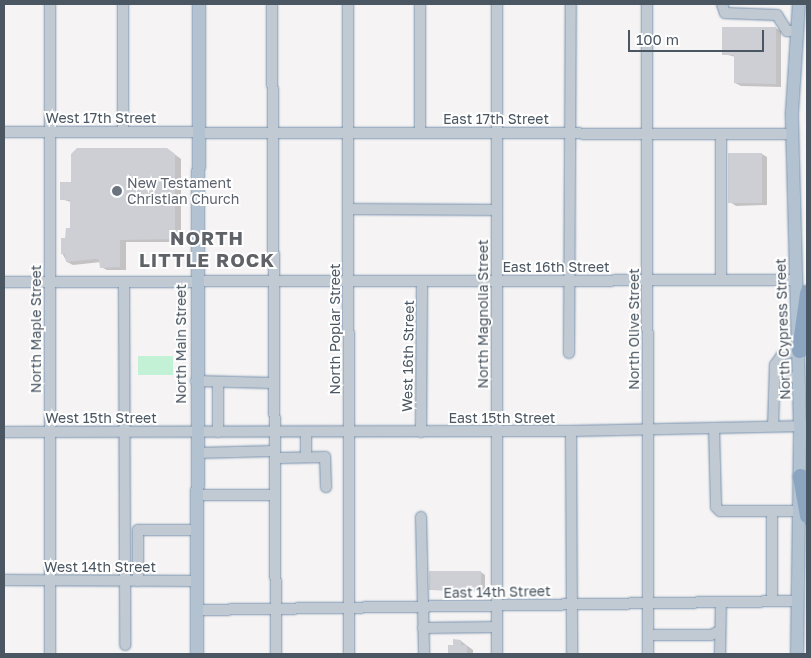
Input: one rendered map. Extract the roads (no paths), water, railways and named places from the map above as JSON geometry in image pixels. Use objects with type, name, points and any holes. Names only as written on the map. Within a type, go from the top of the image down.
[{"type":"highway","points":[[799,350],[807,293]]},
{"type":"highway","points":[[800,476],[803,513]]},
{"type":"main road","name":"North Main Street","points":[[197,654],[198,432],[196,282],[199,4]]},
{"type":"main road","name":"North Cypress Street","points":[[798,4],[793,134],[796,280],[804,426],[800,476]]},
{"type":"main road","points":[[797,654],[797,601],[803,513]]},
{"type":"street","name":"North Maple Street","points":[[50,4],[50,654]]},
{"type":"street","points":[[123,4],[123,132]]},
{"type":"street","points":[[272,4],[272,282],[274,432],[277,455],[274,495],[276,654]]},
{"type":"street","name":"North Poplar Street","points":[[348,4],[349,654]]},
{"type":"street","points":[[420,4],[420,133]]},
{"type":"street","name":"North Magnolia Street","points":[[497,4],[497,654]]},
{"type":"street","points":[[568,353],[571,4]]},
{"type":"street","name":"North Olive Street","points":[[647,4],[648,654]]},
{"type":"street","points":[[722,4],[724,13],[758,9],[777,14],[787,31],[798,30]]},
{"type":"street","name":"West 17th Street","points":[[4,132],[198,132]]},
{"type":"street","name":"East 17th Street","points":[[198,132],[793,134]]},
{"type":"street","points":[[721,134],[721,280]]},
{"type":"street","points":[[348,208],[497,210]]},
{"type":"street","name":"East 16th Street","points":[[196,282],[796,280]]},
{"type":"street","name":"West 16th Street","points":[[421,432],[422,281]]},
{"type":"street","points":[[4,282],[196,282]]},
{"type":"street","points":[[124,282],[125,645]]},
{"type":"street","points":[[773,426],[775,366],[782,355],[799,350]]},
{"type":"street","points":[[775,366],[782,375],[800,379]]},
{"type":"street","points":[[196,382],[274,383]]},
{"type":"street","points":[[218,382],[218,432]]},
{"type":"street","name":"East 15th Street","points":[[198,432],[571,431],[804,426]]},
{"type":"street","points":[[714,428],[716,507],[720,511],[803,513]]},
{"type":"street","points":[[571,431],[572,654]]},
{"type":"street","name":"West 15th Street","points":[[4,432],[198,432]]},
{"type":"street","points":[[306,432],[306,458]]},
{"type":"street","points":[[197,453],[277,455],[306,458],[325,457],[326,487]]},
{"type":"street","points":[[197,495],[274,495]]},
{"type":"street","points":[[772,511],[772,601]]},
{"type":"street","points":[[421,517],[424,654]]},
{"type":"street","points":[[138,581],[138,530],[197,530]]},
{"type":"street","name":"West 14th Street","points":[[4,580],[197,581]]},
{"type":"street","name":"East 14th Street","points":[[197,610],[797,601]]},
{"type":"street","points":[[720,654],[721,602]]},
{"type":"street","points":[[423,628],[497,627]]},
{"type":"street","points":[[648,635],[711,635],[720,632]]},
{"type":"place","name":"New Testament Christian Church","points":[[117,191]]},
{"type":"district","name":"NORTH LITTLE ROCK","points":[[207,249]]}]
